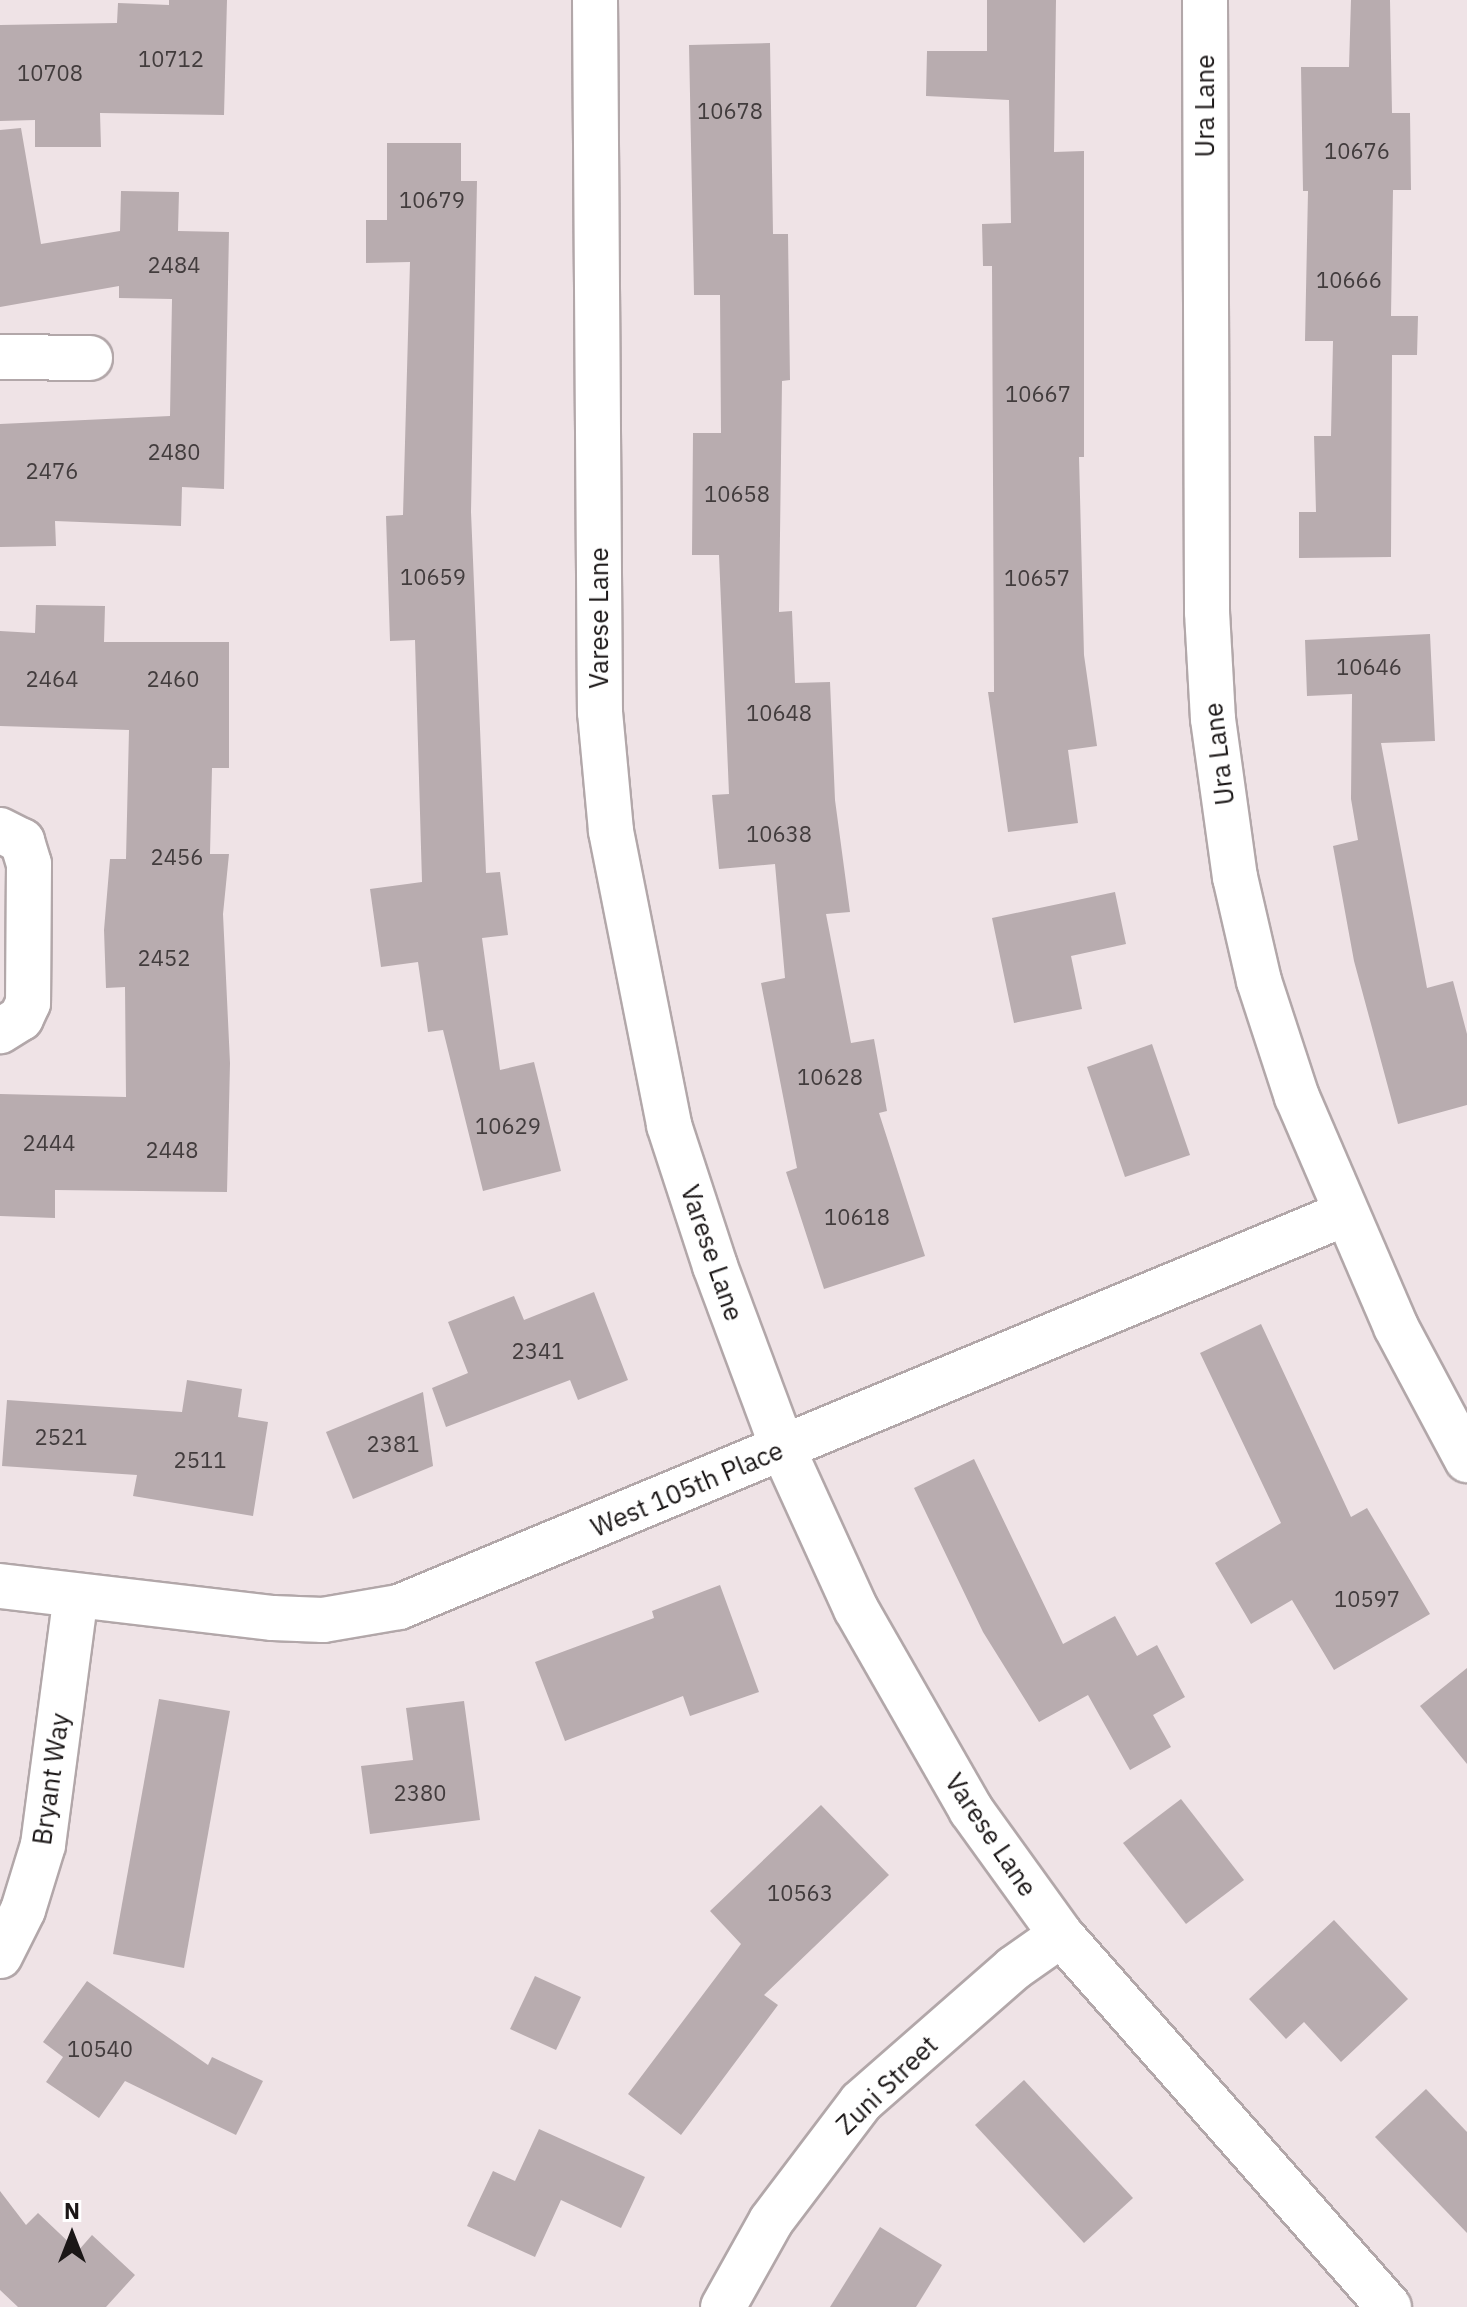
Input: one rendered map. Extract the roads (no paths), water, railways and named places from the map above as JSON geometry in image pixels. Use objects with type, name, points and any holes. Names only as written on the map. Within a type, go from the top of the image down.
[{"type":"street","name":"Varese Lane","points":[[595,0],[600,712],[611,831],[669,1125],[783,1449],[856,1609],[940,1757],[1061,1935],[1389,2307]]},
{"type":"street","name":"Ura Lane","points":[[1205,0],[1213,719],[1235,877],[1259,981],[1344,1214],[1467,1460]]},
{"type":"street","points":[[0,357],[90,358]]},
{"type":"street","points":[[0,830],[22,841],[29,864],[28,1003],[21,1018],[0,1031]]},
{"type":"street","name":"West 105th Place","points":[[0,1586],[323,1620],[399,1607],[1344,1214]]},
{"type":"street","name":"Bryant Way","points":[[0,1956],[23,1910],[43,1845],[76,1596]]},
{"type":"street","name":"Zuni Street","points":[[723,2307],[771,2221],[861,2102],[1014,1968],[1061,1935]]}]
